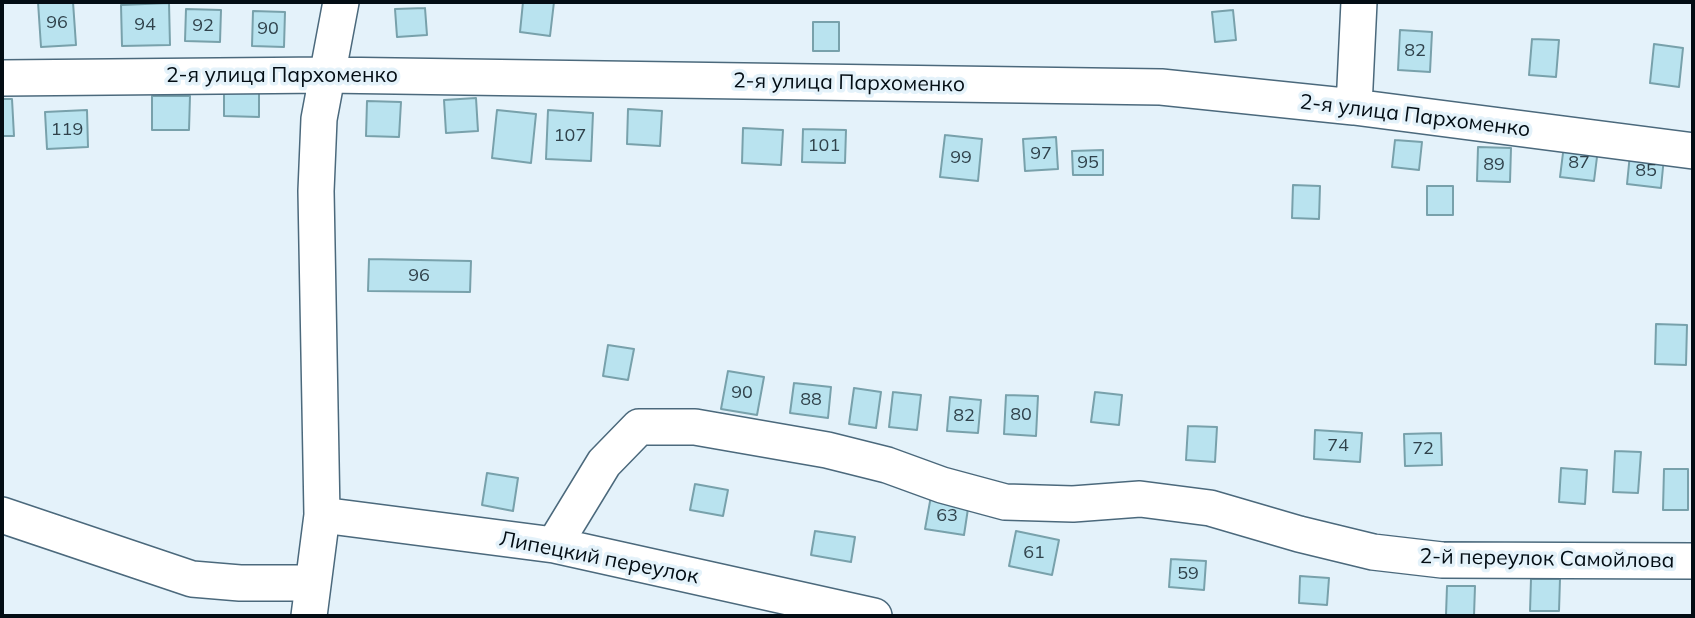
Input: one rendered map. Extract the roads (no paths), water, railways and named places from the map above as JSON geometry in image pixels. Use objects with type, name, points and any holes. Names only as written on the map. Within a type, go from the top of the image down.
[{"type":"street","points":[[2,515],[192,579],[240,583],[310,600],[322,515],[316,191],[318,119],[341,2]]},
{"type":"street","points":[[1354,107],[1359,2]]},
{"type":"street","name":"2-я улица Пархоменко","points":[[2,78],[326,75],[1161,87],[1354,107],[1693,152]]},
{"type":"street","name":"2-й переулок Самойлова","points":[[554,545],[604,463],[639,427],[695,427],[827,450],[887,465],[942,485],[1005,502],[1073,504],[1140,499],[1210,508],[1373,552],[1442,560],[1693,561]]},
{"type":"street","name":"Липецкий переулок","points":[[322,515],[554,545],[874,616]]}]
